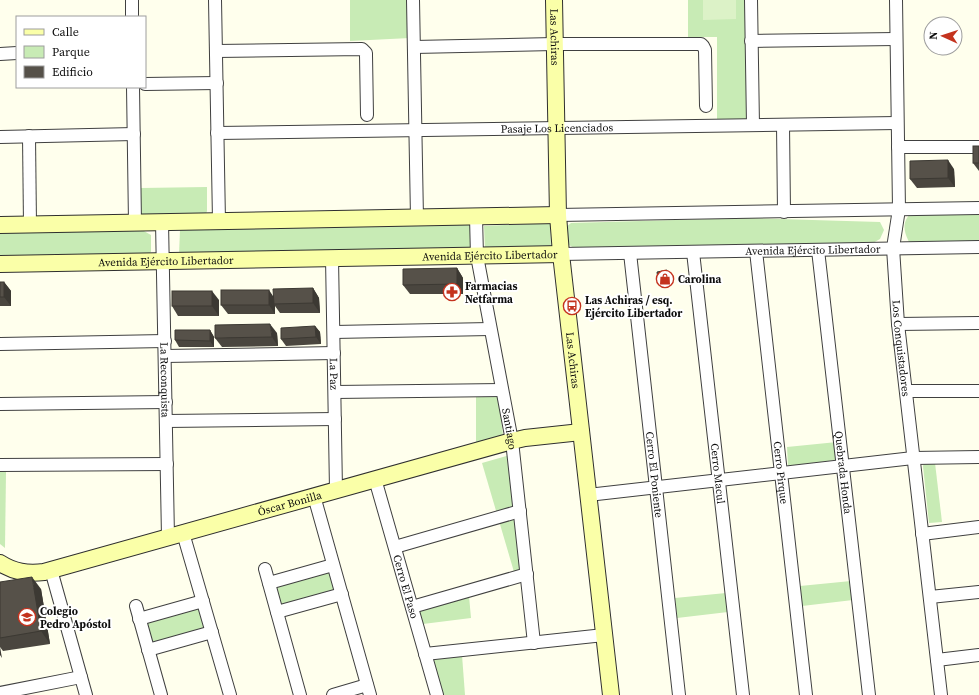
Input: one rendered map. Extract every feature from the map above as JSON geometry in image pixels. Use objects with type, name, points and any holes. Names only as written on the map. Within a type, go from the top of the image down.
[{"type":"street","points":[[132,0],[132,16]]},
{"type":"street","points":[[215,0],[219,221]]},
{"type":"street","points":[[413,0],[416,218]]},
{"type":"street","name":"Las Achiras","points":[[554,0],[558,215],[561,254],[611,695]]},
{"type":"street","points":[[751,0],[753,125]]},
{"type":"street","name":"Los Conquistadores","points":[[896,0],[898,210],[893,248],[898,324],[907,391],[913,458],[941,695]]},
{"type":"street","points":[[751,41],[896,39]]},
{"type":"street","points":[[414,47],[554,44],[701,44],[705,50],[706,106]]},
{"type":"street","points":[[216,51],[362,49],[366,53],[367,115]]},
{"type":"street","points":[[0,54],[16,54]]},
{"type":"street","points":[[146,84],[217,83]]},
{"type":"street","points":[[133,88],[135,223]]},
{"type":"street","name":"Pasaje Los Licenciados","points":[[217,133],[897,123]]},
{"type":"street","points":[[782,125],[784,212]]},
{"type":"street","points":[[0,137],[134,134]]},
{"type":"street","points":[[29,136],[30,225]]},
{"type":"street","points":[[898,147],[979,147]]},
{"type":"street","points":[[0,225],[979,208]]},
{"type":"street","name":"Santiago","points":[[476,217],[477,256],[512,441],[534,643]]},
{"type":"street","name":"La Reconquista","points":[[162,222],[167,464],[176,535],[203,601],[230,695]]},
{"type":"street","name":"Avenida Ejército Libertador","points":[[0,264],[979,247]]},
{"type":"street","name":"Quebrada Honda","points":[[818,250],[869,695]]},
{"type":"street","name":"Cerro Pirque","points":[[756,251],[806,695]]},
{"type":"street","name":"Cerro Macul","points":[[693,252],[743,695]]},
{"type":"street","name":"Cerro El Poniente","points":[[630,253],[679,695]]},
{"type":"street","name":"La Paz","points":[[332,258],[336,490]]},
{"type":"street","points":[[898,324],[979,323]]},
{"type":"street","points":[[334,332],[490,328]]},
{"type":"street","points":[[0,344],[165,341]]},
{"type":"street","points":[[165,356],[334,353]]},
{"type":"street","points":[[335,392],[502,390]]},
{"type":"street","points":[[907,391],[979,391]]},
{"type":"street","points":[[0,404],[166,402]]},
{"type":"street","points":[[166,422],[335,419]]},
{"type":"street","name":"Óscar Bonilla","points":[[0,563],[20,572],[37,573],[51,570],[512,441],[525,438],[581,432]]},
{"type":"street","points":[[588,495],[913,458],[979,457]]},
{"type":"street","points":[[0,465],[167,464]]},
{"type":"street","name":"Cerro El Paso","points":[[375,479],[437,695]]},
{"type":"street","points":[[314,496],[369,690],[333,695]]},
{"type":"street","points":[[395,547],[520,511]]},
{"type":"street","points":[[922,534],[979,527]]},
{"type":"street","points":[[269,583],[333,565]]},
{"type":"street","points":[[265,569],[300,695]]},
{"type":"street","points":[[51,570],[86,695]]},
{"type":"street","points":[[412,607],[527,574]]},
{"type":"street","points":[[930,597],[979,592]]},
{"type":"street","points":[[277,612],[342,594]]},
{"type":"street","points":[[139,619],[203,601]]},
{"type":"street","points":[[136,606],[161,695]]},
{"type":"street","points":[[148,650],[212,632]]},
{"type":"street","points":[[426,654],[604,635]]},
{"type":"street","points":[[937,660],[979,655]]},
{"type":"street","points":[[0,693],[14,693],[81,677]]},
{"type":"green space","points":[[350,0],[409,0],[410,38],[350,41]]},
{"type":"green space","points":[[688,0],[748,0],[750,119],[717,120],[717,37],[688,37]]},
{"type":"green space","points":[[703,0],[736,0],[736,19],[703,20]]},
{"type":"green space","points":[[207,187],[207,211],[205,217],[141,220],[141,188]]},
{"type":"green space","points":[[979,214],[979,243],[910,244],[905,233],[904,226],[909,215]]},
{"type":"green space","points":[[746,218],[880,222],[884,230],[880,239],[871,244],[576,249],[569,245],[566,227],[571,223]]},
{"type":"green space","points":[[470,222],[471,251],[179,255],[180,230]]},
{"type":"green space","points":[[550,223],[551,248],[485,250],[484,226]]},
{"type":"green space","points":[[142,230],[151,235],[151,252],[142,258],[0,259],[0,232]]},
{"type":"green space","points":[[476,394],[498,394],[503,435],[476,443]]},
{"type":"green space","points":[[837,442],[840,455],[836,460],[788,466],[787,447]]},
{"type":"green space","points":[[510,455],[523,569],[514,572],[482,463]]},
{"type":"green space","points":[[924,463],[935,463],[942,522],[929,523],[923,466]]},
{"type":"green space","points":[[0,472],[6,472],[5,548],[0,544]]},
{"type":"green space","points":[[328,571],[331,572],[336,588],[333,593],[282,606],[279,605],[275,589],[277,586]]},
{"type":"green space","points":[[851,581],[853,600],[802,606],[800,586]]},
{"type":"green space","points":[[726,593],[728,612],[677,618],[675,598]]},
{"type":"green space","points":[[469,596],[471,618],[423,624],[419,610]]},
{"type":"green space","points":[[200,605],[206,629],[151,646],[143,622]]},
{"type":"green space","points":[[462,655],[465,695],[443,695],[432,658]]},
{"type":"building","points":[[973,146],[979,146],[979,163],[973,163]]},
{"type":"building","points":[[948,160],[948,178],[910,179],[910,161]]},
{"type":"building","points":[[457,268],[457,284],[403,285],[403,269]]},
{"type":"building","points":[[667,270],[668,279],[658,280],[657,272]]},
{"type":"building","points":[[0,282],[4,282],[4,297],[0,297]]},
{"type":"building","points":[[313,288],[313,303],[274,304],[273,289]]},
{"type":"building","points":[[221,290],[269,290],[269,305],[221,305]]},
{"type":"building","points":[[172,291],[212,291],[212,306],[172,306]]},
{"type":"building","points":[[270,324],[272,337],[215,338],[215,325]]},
{"type":"building","points":[[315,326],[316,337],[281,339],[281,328]]},
{"type":"building","points":[[175,330],[210,330],[210,341],[175,340]]},
{"type":"building","points":[[32,577],[41,631],[0,638],[0,582]]},
{"type":"place","name":"Carolina","points":[[665,279]]},
{"type":"place","name":"Farmacias Netfarma","points":[[452,292]]},
{"type":"place","name":"Las Achiras / esq. Ejército Libertador","points":[[572,306]]},
{"type":"place","name":"Colegio Pedro Apóstol","points":[[27,617]]}]
